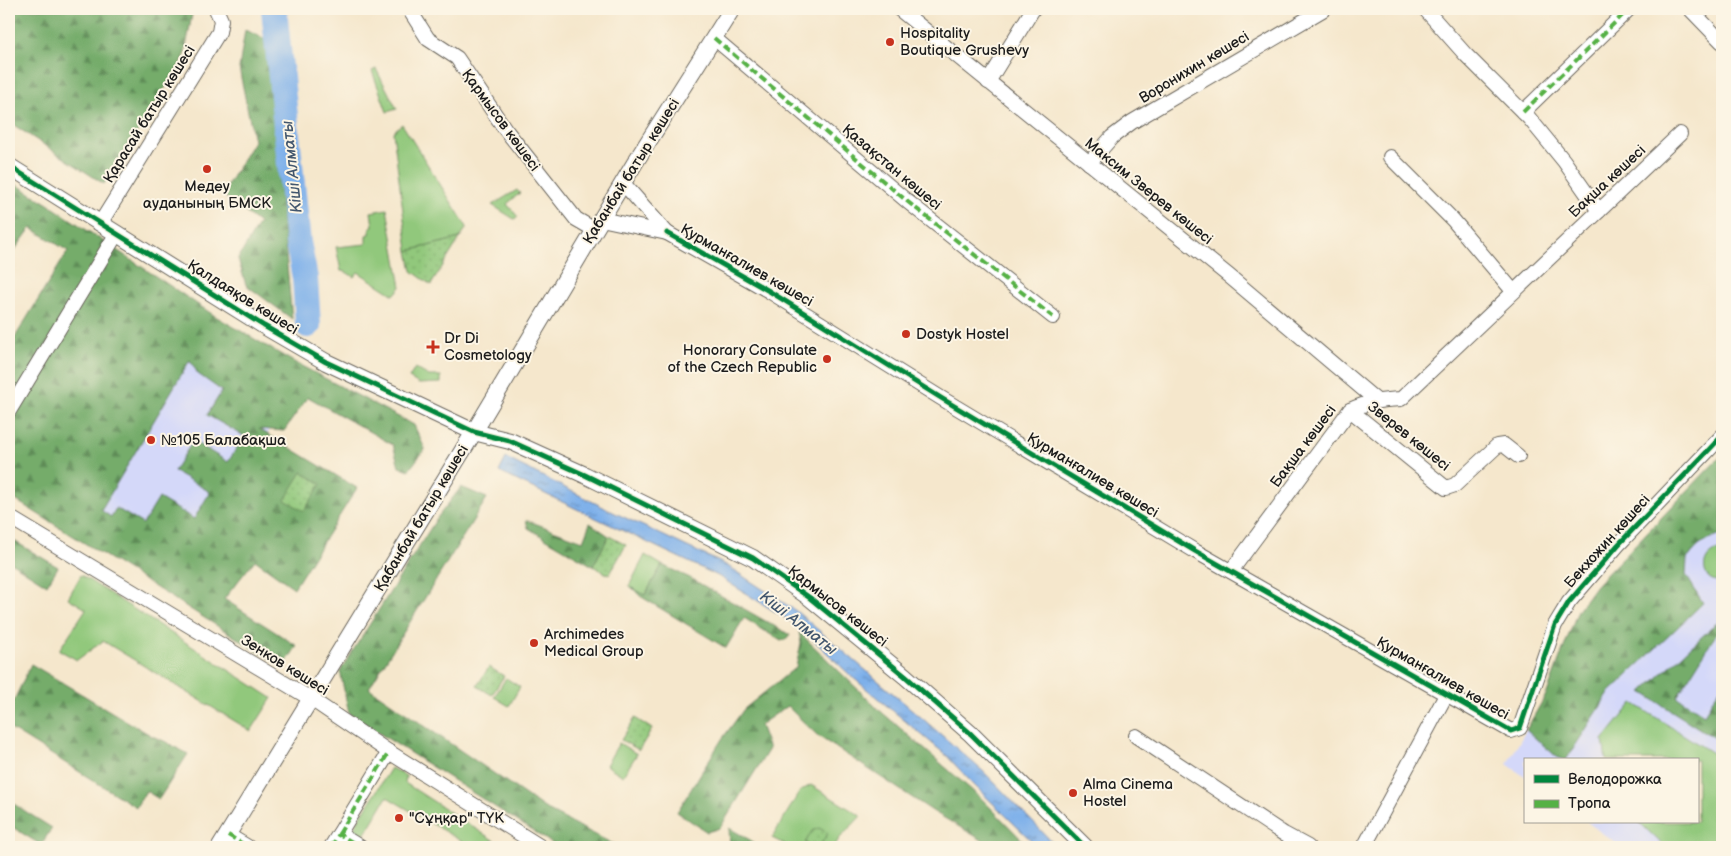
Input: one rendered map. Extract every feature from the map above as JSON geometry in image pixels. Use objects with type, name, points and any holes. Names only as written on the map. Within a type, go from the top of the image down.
[{"type":"street","name":"Қармысов көшесі","points":[[410,9],[428,39],[457,58],[505,130],[576,219],[598,225]]},
{"type":"street","name":"Қабанбай батыр көшесі","points":[[224,841],[623,184],[732,9]]},
{"type":"street","name":"Максим Зверев көшесі","points":[[899,9],[1285,322],[1377,401]]},
{"type":"street","points":[[988,82],[1033,9]]},
{"type":"street","name":"Воронихин көшесі","points":[[1089,164],[1112,137],[1132,122],[1324,9]]},
{"type":"street","points":[[1425,9],[1465,54],[1523,112],[1564,162],[1599,211]]},
{"type":"street","points":[[1523,112],[1630,9]]},
{"type":"street","points":[[1690,9],[1722,42]]},
{"type":"street","name":"Қарасай батыр көшесі","points":[[101,222],[219,32],[219,15]]},
{"type":"street","name":"Қазақстан көшесі","points":[[714,38],[908,202],[1053,317]]},
{"type":"street","name":"Бақша көшесі","points":[[1230,571],[1350,410],[1363,404],[1400,399],[1680,134]]},
{"type":"street","points":[[1390,156],[1453,220],[1513,292]]},
{"type":"street","name":"Қалдаяқов көшесі","points":[[9,166],[264,326],[326,362],[474,432]]},
{"type":"street","points":[[623,184],[667,233]]},
{"type":"street","points":[[598,225],[667,233]]},
{"type":"street","points":[[9,411],[117,233]]},
{"type":"street","name":"Қурманғалиев көшесі","points":[[667,233],[769,291],[1004,436],[1230,571],[1511,731]]},
{"type":"street","name":"Зверев көшесі","points":[[1350,410],[1446,488],[1455,485],[1497,446],[1504,445],[1518,456]]},
{"type":"street","name":"Қармысов көшесі","points":[[474,432],[510,441],[585,475],[753,558],[810,598],[905,676],[971,734],[1085,847]]},
{"type":"street","name":"Бекхожин көшесі","points":[[1511,731],[1520,728],[1555,625],[1569,602],[1618,545],[1722,436]]},
{"type":"street","name":"Зенков көшесі","points":[[9,517],[311,699],[389,752],[541,847]]},
{"type":"street","points":[[1364,847],[1446,695]]},
{"type":"street","points":[[1136,736],[1284,834],[1308,847]]},
{"type":"street","points":[[330,847],[389,752]]},
{"type":"street","points":[[339,834],[360,847]]},
{"type":"street","points":[[224,841],[248,847]]},
{"type":"shaded area","name":"№105 Балабақша","points":[[130,291],[293,393],[171,590],[9,488]]},
{"type":"shaded area","points":[[1722,455],[1722,847],[1621,847],[1590,824],[1698,824],[1698,758],[1524,758],[1524,776],[1507,764],[1547,693],[1578,610],[1596,585]]},
{"type":"green space","points":[[9,9],[193,9],[184,58],[104,184],[9,122]]},
{"type":"green space","points":[[245,30],[266,39],[292,319],[246,285],[238,259],[259,223],[222,194],[254,141],[239,68]]},
{"type":"green space","points":[[376,69],[397,109],[387,112],[372,71]]},
{"type":"green space","points":[[402,124],[467,227],[460,238],[408,251],[393,132]]},
{"type":"green space","points":[[9,180],[215,316],[294,362],[414,425],[425,449],[409,470],[399,466],[393,445],[308,397],[284,431],[259,429],[357,488],[294,588],[255,560],[224,599],[297,646],[283,667],[9,496],[9,347],[68,251],[31,228],[9,258]],"holes":[[[190,360],[198,374],[222,391],[207,415],[244,436],[228,462],[193,441],[174,471],[210,492],[194,519],[159,498],[143,524],[116,508],[111,517],[101,510]]]},
{"type":"green space","points":[[517,190],[520,193],[507,204],[518,217],[514,219],[492,205]]},
{"type":"green space","points":[[387,209],[401,287],[394,295],[358,272],[354,277],[341,271],[336,247],[366,244],[366,235],[370,234],[370,227],[373,226],[371,212]]},
{"type":"green space","points":[[460,238],[431,285],[412,271],[408,251]]},
{"type":"green space","points":[[415,368],[429,376],[441,376],[441,383],[419,384],[409,378]]},
{"type":"green space","points":[[1722,455],[1722,536],[1718,535],[1700,544],[1687,559],[1686,575],[1703,603],[1610,692],[1567,758],[1558,758],[1526,730],[1547,693],[1578,610],[1596,585]]},
{"type":"green space","points":[[302,472],[321,484],[304,511],[285,500]]},
{"type":"green space","points":[[461,487],[487,498],[369,688],[549,811],[619,847],[558,847],[349,714],[340,671],[437,518]]},
{"type":"green space","points":[[526,520],[583,541],[590,523],[609,536],[593,566],[528,528]]},
{"type":"green space","points":[[609,536],[626,545],[609,575],[593,566]]},
{"type":"green space","points":[[9,538],[58,567],[47,585],[9,561]]},
{"type":"green space","points":[[1716,551],[1722,552],[1722,581],[1710,579],[1705,570],[1707,559],[1710,554]]},
{"type":"green space","points":[[645,555],[662,565],[645,595],[629,586]]},
{"type":"green space","points":[[662,565],[690,578],[790,635],[787,639],[781,641],[744,618],[726,648],[640,596],[632,588],[645,595]]},
{"type":"green space","points":[[81,575],[272,698],[251,731],[103,641],[77,660],[59,650],[86,609],[68,598]]},
{"type":"green space","points":[[1722,618],[1722,625],[1677,697],[1704,714],[1722,685],[1722,743],[1642,692]]},
{"type":"green space","points":[[799,632],[877,708],[982,799],[1029,847],[994,847],[934,812],[818,736],[787,706],[760,725],[769,749],[720,828],[707,832],[677,812],[722,739],[744,709],[796,667],[801,643]]},
{"type":"green space","points":[[31,664],[152,736],[188,754],[159,799],[146,791],[136,807],[9,728],[9,711]]},
{"type":"green space","points":[[489,667],[504,676],[492,695],[477,686]]},
{"type":"green space","points":[[506,678],[520,687],[509,706],[494,697]]},
{"type":"green space","points":[[1633,703],[1722,759],[1722,847],[1665,847],[1641,824],[1698,824],[1698,758],[1606,758],[1603,740]]},
{"type":"green space","points":[[635,718],[652,729],[639,750],[621,740]]},
{"type":"green space","points":[[619,743],[637,754],[623,776],[606,765]]},
{"type":"green space","points":[[391,768],[406,776],[405,783],[504,847],[471,847],[387,797],[361,840],[351,832]]},
{"type":"green space","points":[[811,785],[861,816],[834,847],[819,847],[828,833],[805,843],[812,847],[790,847],[772,838],[800,791]]},
{"type":"green space","points":[[9,801],[52,828],[41,845],[9,825]]},
{"type":"green space","points":[[729,828],[752,841],[754,847],[730,847]]},
{"type":"green space","points":[[819,828],[828,833],[819,847],[812,847],[805,843],[812,831]]},
{"type":"water","points":[[506,458],[613,512],[726,565],[796,611],[985,773],[1057,847],[1038,847],[946,755],[851,676],[801,628],[718,576],[499,472]]},
{"type":"waterway","name":"Кіші Алматы","points":[[274,9],[298,242],[305,278],[308,325]]},
{"type":"marked path","points":[[1523,112],[1629,9]]},
{"type":"marked path","points":[[714,38],[908,202],[1053,317]]},
{"type":"marked path","points":[[339,834],[389,752]]},
{"type":"marked path","points":[[331,847],[339,834],[360,847]]},
{"type":"marked path","points":[[228,835],[248,847]]},
{"type":"cycle path","points":[[9,166],[264,326],[326,362],[474,432],[510,441],[585,475],[753,558],[810,598],[905,676],[971,734],[1085,847]]},
{"type":"cycle path","points":[[667,233],[769,291],[941,398],[1195,551],[1511,731],[1520,728],[1555,625],[1569,602],[1618,545],[1722,436]]},
{"type":"place","name":"Hospitality Boutique Grushevy","points":[[890,42]]},
{"type":"place","name":"Медеу ауданының БМСК","points":[[207,169]]},
{"type":"place","name":"Dostyk Hostel","points":[[906,334]]},
{"type":"place","name":"Dr Di Cosmetology","points":[[433,347]]},
{"type":"place","name":"Honorary Consulate of the Czech Republic","points":[[827,359]]},
{"type":"place","name":"№105 Балабақша","points":[[151,440]]},
{"type":"place","name":"Archimedes Medical Group","points":[[534,643]]},
{"type":"place","name":"Alma Cinema Hostel","points":[[1073,793]]},
{"type":"place","name":"\"Сұңқар\" ТҮК","points":[[399,818]]}]
